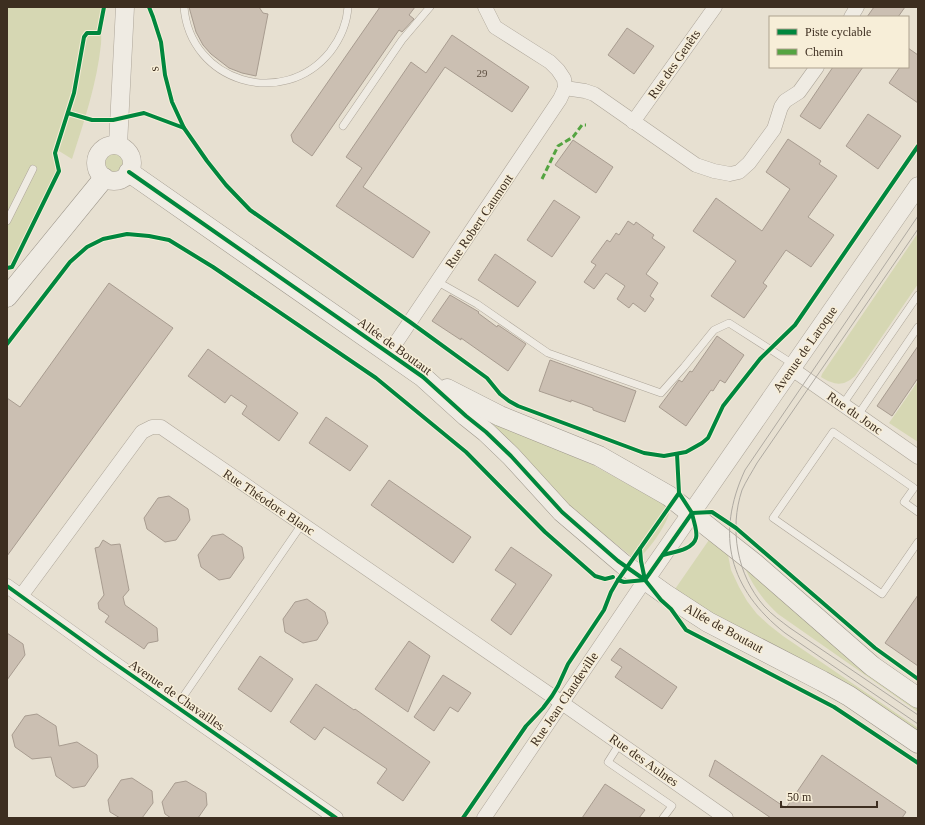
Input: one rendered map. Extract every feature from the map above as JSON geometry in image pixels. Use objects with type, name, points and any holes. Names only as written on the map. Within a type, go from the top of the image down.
[{"type":"main road","name":"Allée de Boutaut","points":[[129,172],[424,377],[486,432],[562,512],[618,561],[708,622],[822,680],[849,696],[918,743]]},
{"type":"main road","points":[[11,288],[104,178]]},
{"type":"main road","name":"Allée de Boutaut","points":[[424,377],[500,416],[599,456],[669,496],[754,563],[872,666],[918,698]]},
{"type":"street","points":[[118,146],[125,7]]},
{"type":"street","points":[[485,7],[496,27],[550,62],[558,70],[564,79],[565,88],[594,94],[671,149],[700,167],[730,174],[739,172],[750,163],[774,129],[777,123],[778,112],[784,102],[798,92],[816,68]]},
{"type":"street","name":"Rue des Genêts","points":[[633,122],[715,7]]},
{"type":"street","points":[[852,16],[858,7]]},
{"type":"street","name":"Rue Robert Caumont","points":[[389,353],[560,99],[565,88]]},
{"type":"street","points":[[105,146],[118,146],[127,150],[132,158],[129,172],[124,178],[117,181],[104,178],[97,166],[97,156],[105,146]]},
{"type":"street","name":"Avenue de Laroque","points":[[645,580],[918,186]]},
{"type":"street","name":"Rue du Jonc","points":[[793,367],[918,457]]},
{"type":"street","name":"Rue Théodore Blanc","points":[[21,596],[142,432],[152,427],[161,427],[562,703]]},
{"type":"street","name":"Rue Jean Claudeville","points":[[484,818],[645,580]]},
{"type":"street","name":"Avenue de Chavailles","points":[[7,586],[176,707],[336,818]]},
{"type":"street","name":"Rue des Aulnes","points":[[562,703],[726,818]]},
{"type":"lane","points":[[184,7],[190,33],[196,46],[207,59],[220,70],[237,78],[252,82],[265,83],[289,80],[313,69],[325,58],[341,35],[345,24],[348,7]]},
{"type":"lane","points":[[343,126],[402,40],[430,7]]},
{"type":"lane","points":[[7,221],[33,169]]},
{"type":"lane","points":[[438,282],[477,304],[548,353],[661,393],[684,368],[714,330],[729,323],[793,367]]},
{"type":"lane","points":[[843,404],[918,295]]},
{"type":"lane","points":[[858,415],[918,327]]},
{"type":"lane","points":[[918,512],[904,502],[914,488],[833,432],[773,518],[882,594],[918,542]]},
{"type":"lane","points":[[176,707],[302,524]]},
{"type":"lane","points":[[620,743],[608,762],[672,806],[663,818]]},
{"type":"green space","points":[[7,7],[102,7],[99,59],[90,102],[72,159],[59,151],[56,158],[59,171],[12,267],[7,268]]},
{"type":"green space","points":[[110,151],[118,151],[125,158],[125,166],[118,173],[110,173],[103,166],[103,158]]},
{"type":"green space","points":[[918,233],[918,284],[851,380],[838,384],[821,377],[822,374]]},
{"type":"green space","points":[[918,381],[918,442],[889,423]]},
{"type":"green space","points":[[495,423],[593,465],[665,505],[669,514],[656,539],[636,560],[568,506],[492,425]]},
{"type":"green space","points":[[711,537],[727,550],[731,570],[747,601],[757,614],[783,636],[918,728],[918,735],[673,592]]},
{"type":"green space","points":[[745,568],[918,705],[918,712],[778,614],[751,581]]},
{"type":"building","points":[[189,7],[259,7],[263,13],[268,14],[256,76],[229,68],[211,54],[203,45],[196,32]]},
{"type":"building","points":[[380,7],[415,7],[409,15],[414,19],[402,32],[399,30],[312,156],[293,142],[291,135]]},
{"type":"building","points":[[874,7],[905,7],[899,16],[868,16]]},
{"type":"building","points":[[627,28],[654,46],[634,74],[608,55]]},
{"type":"building","points":[[452,35],[529,87],[512,112],[445,67],[363,187],[430,232],[413,258],[336,206],[362,168],[346,157],[411,62],[426,73]]},
{"type":"building","points":[[909,49],[918,55],[918,103],[889,83],[899,68],[909,68]]},
{"type":"building","points":[[832,68],[862,68],[820,129],[800,116]]},
{"type":"building","points":[[868,114],[901,136],[878,169],[846,146]]},
{"type":"building","points":[[788,139],[821,161],[819,164],[837,176],[808,217],[834,235],[811,267],[786,250],[763,283],[767,286],[744,318],[711,296],[736,261],[693,231],[716,198],[762,231],[790,189],[766,172]]},
{"type":"building","points":[[573,140],[613,167],[596,193],[555,165]]},
{"type":"building","points":[[554,200],[580,217],[552,257],[527,240]]},
{"type":"building","points":[[628,221],[634,225],[636,222],[654,235],[652,238],[665,247],[646,274],[658,283],[650,296],[654,299],[645,312],[633,303],[629,308],[617,299],[625,286],[606,273],[594,289],[584,282],[596,265],[591,262],[607,240],[610,242],[616,233],[619,235]]},
{"type":"building","points":[[495,254],[536,282],[518,307],[478,280]]},
{"type":"building","points":[[109,283],[173,328],[7,556],[7,398],[20,407]]},
{"type":"building","points":[[450,295],[479,312],[478,313],[497,327],[498,325],[526,344],[508,371],[461,338],[461,340],[432,321]]},
{"type":"building","points":[[717,336],[744,355],[725,383],[720,380],[713,391],[711,390],[686,426],[659,407],[679,380],[682,382],[690,371],[692,372]]},
{"type":"building","points":[[918,346],[918,378],[892,416],[877,406]]},
{"type":"building","points":[[208,349],[298,413],[279,441],[242,414],[247,406],[231,395],[225,403],[188,376]]},
{"type":"building","points":[[550,360],[636,391],[625,422],[571,400],[571,402],[539,391]]},
{"type":"building","points":[[326,417],[368,446],[350,471],[309,443]]},
{"type":"building","points":[[389,480],[471,537],[453,563],[371,505]]},
{"type":"building","points":[[169,496],[188,509],[190,520],[176,540],[165,542],[147,529],[144,518],[158,498]]},
{"type":"building","points":[[223,534],[242,547],[244,558],[230,578],[219,580],[201,567],[198,555],[212,536]]},
{"type":"building","points":[[103,540],[111,545],[120,544],[129,590],[123,597],[125,605],[157,628],[158,641],[148,643],[144,649],[105,622],[109,616],[99,609],[98,603],[104,595],[95,548],[99,547]]},
{"type":"building","points":[[511,547],[552,575],[511,635],[491,620],[516,584],[495,570]]},
{"type":"building","points":[[918,595],[918,666],[885,643]]},
{"type":"building","points":[[307,599],[325,612],[328,623],[317,640],[303,643],[285,632],[283,619],[295,602]]},
{"type":"building","points":[[7,633],[23,644],[25,655],[7,680]]},
{"type":"building","points":[[409,641],[430,656],[408,712],[375,689]]},
{"type":"building","points":[[620,648],[677,687],[662,709],[615,677],[622,667],[611,660]]},
{"type":"building","points":[[260,656],[293,679],[271,712],[238,689]]},
{"type":"building","points":[[443,675],[471,693],[458,712],[450,707],[434,731],[414,717]]},
{"type":"building","points":[[316,684],[354,710],[355,709],[430,762],[403,801],[377,783],[387,769],[324,727],[315,740],[290,722]]},
{"type":"building","points":[[37,714],[56,726],[59,746],[77,742],[97,755],[98,767],[85,786],[73,788],[56,776],[51,757],[32,759],[15,747],[12,735],[25,716]]},
{"type":"building","points":[[822,755],[906,812],[902,818],[771,818],[709,776],[715,760],[786,808]]},
{"type":"building","points":[[132,778],[152,791],[153,803],[142,818],[120,818],[110,812],[108,800],[121,780]]},
{"type":"building","points":[[186,781],[206,793],[207,805],[198,818],[171,818],[165,814],[162,802],[175,783]]},
{"type":"building","points":[[605,784],[645,810],[639,818],[582,818]]},
{"type":"tram line","points":[[918,216],[745,470],[736,494],[731,517],[730,539],[733,559],[740,579],[751,598],[766,616],[785,633],[918,724]]},
{"type":"tram line","points":[[918,229],[757,463],[742,490],[736,520],[736,536],[742,566],[747,580],[764,606],[790,628],[918,715]]},
{"type":"marked path","points":[[542,179],[558,146],[573,137],[582,125],[586,125]]},
{"type":"cycle path","points":[[7,268],[12,267],[59,171],[55,153],[74,93],[84,37],[87,33],[99,33],[104,7]]},
{"type":"cycle path","name":"s","points":[[149,7],[161,42],[165,75],[172,102],[184,128]]},
{"type":"cycle path","points":[[68,113],[92,120],[113,120],[144,113],[184,128],[226,185],[250,210],[487,378],[500,394],[509,401],[518,406],[644,453],[664,456],[686,452],[708,438],[723,406],[760,359],[795,325],[918,146]]},
{"type":"cycle path","points":[[129,172],[423,377],[511,456],[562,512],[618,561],[645,580]]},
{"type":"cycle path","points":[[7,344],[70,262],[87,247],[103,239],[127,234],[169,240],[213,267],[376,378],[466,452],[545,532],[595,576],[605,579],[613,577]]},
{"type":"cycle path","points":[[677,454],[679,493],[692,513],[712,512],[736,528],[875,648],[918,679]]},
{"type":"cycle path","points":[[463,818],[526,726],[552,696],[568,664],[604,610],[611,592],[618,580],[679,493]]},
{"type":"cycle path","points":[[663,555],[687,548],[694,542],[696,532],[692,513]]},
{"type":"cycle path","points":[[618,580],[624,582],[645,580],[692,513]]},
{"type":"cycle path","points":[[640,549],[645,580],[661,600],[671,609],[686,630],[834,707],[918,763]]},
{"type":"cycle path","points":[[7,586],[104,656],[336,818]]}]
